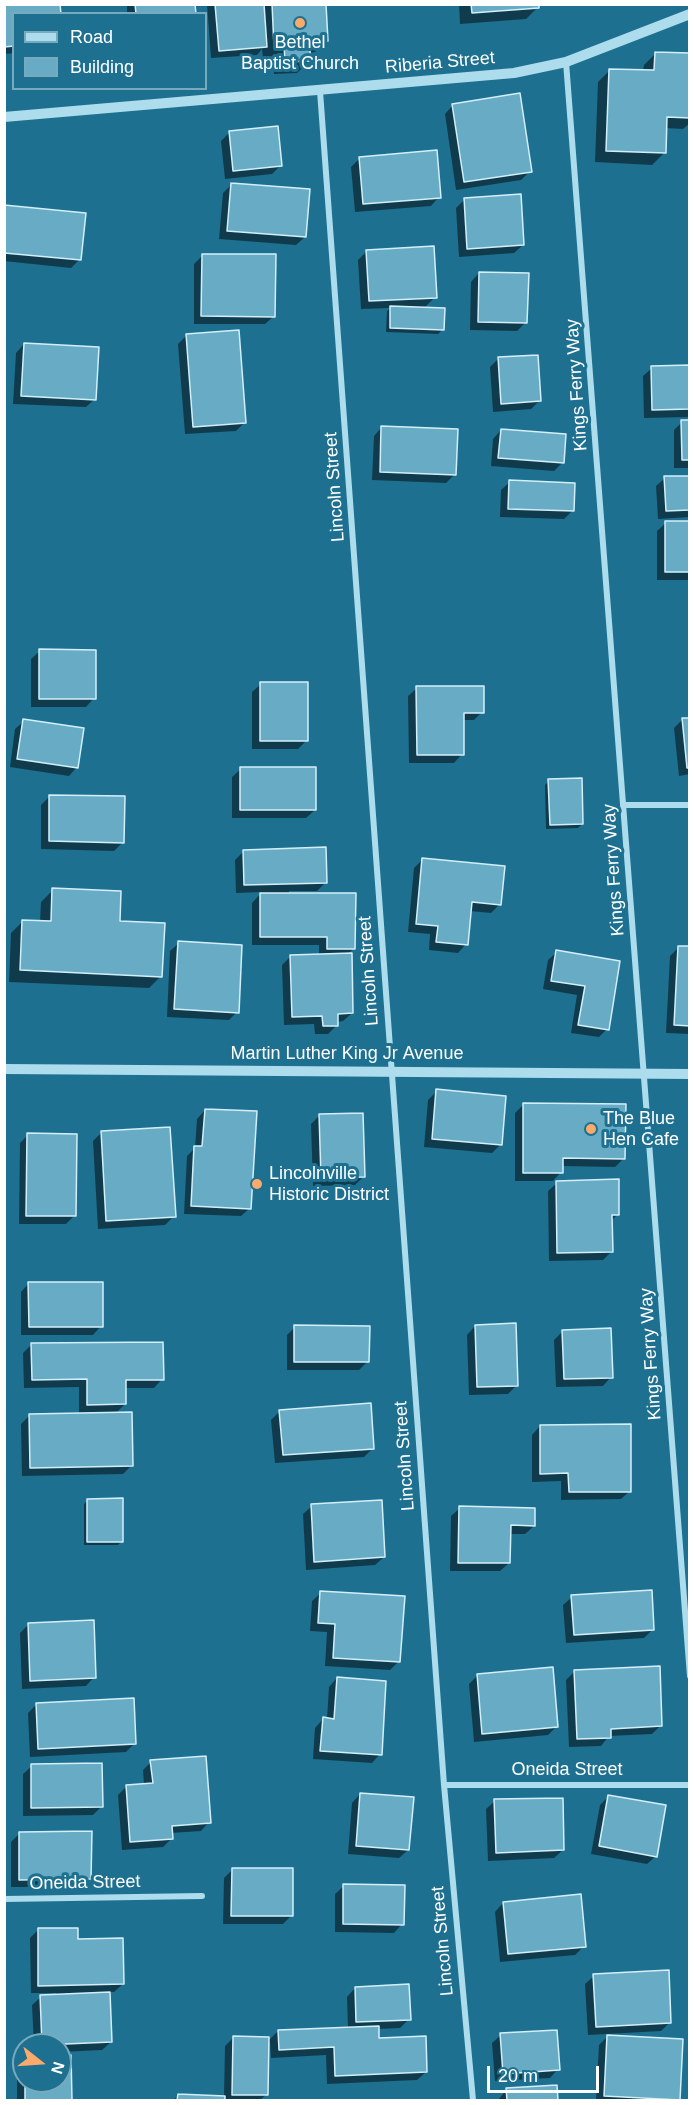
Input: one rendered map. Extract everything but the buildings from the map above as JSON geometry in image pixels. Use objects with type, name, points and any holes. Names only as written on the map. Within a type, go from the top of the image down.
[{"type":"street","name":"Riberia Street","points":[[4,117],[514,73],[566,62],[690,14]]},
{"type":"street","name":"Kings Ferry Way","points":[[566,62],[625,805],[642,1073],[690,1676]]},
{"type":"street","name":"Lincoln Street","points":[[320,91],[444,1785],[472,2100]]},
{"type":"street","points":[[625,805],[690,806]]},
{"type":"street","name":"Martin Luther King Jr Avenue","points":[[4,1069],[690,1074]]},
{"type":"street","name":"Oneida Street","points":[[444,1785],[690,1785]]},
{"type":"street","name":"Oneida Street","points":[[4,1899],[202,1896]]},
{"type":"place","name":"Bethel Baptist Church","points":[[300,23]]},
{"type":"place","name":"The Blue Hen Cafe","points":[[591,1129]]},
{"type":"place","name":"Lincolnville Historic District","points":[[257,1184]]}]
